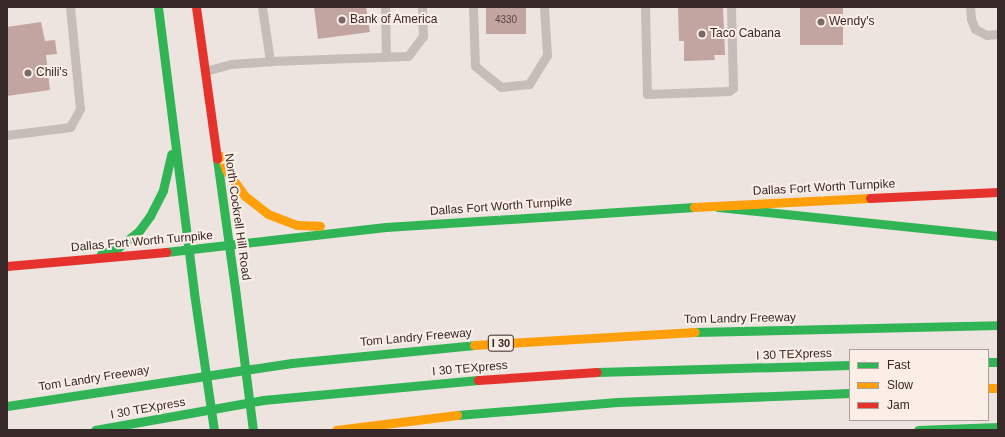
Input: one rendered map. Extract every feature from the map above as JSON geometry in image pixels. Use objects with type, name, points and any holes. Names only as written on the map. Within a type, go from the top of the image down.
[{"type":"main road","points":[[158,7],[188,250],[214,430]]},
{"type":"main road","name":"North Cockrell Hill Road","points":[[196,7],[253,430]]},
{"type":"main road","points":[[213,133],[226,170],[245,196],[268,214],[297,225],[369,229]]},
{"type":"main road","points":[[90,259],[119,247],[139,231],[162,190],[174,141]]},
{"type":"main road","name":"Dallas Fort Worth Turnpike","points":[[7,266],[188,250],[369,229],[610,211],[718,207],[853,197],[998,192]]},
{"type":"main road","points":[[718,207],[998,236]]},
{"type":"main road","name":"Tom Landry Freeway","points":[[7,406],[277,365],[427,349],[564,338],[694,332],[998,326]]},
{"type":"main road","name":"I 30 TEXpress","points":[[95,430],[263,400],[546,374],[849,365]]},
{"type":"main road","points":[[336,430],[435,417],[617,402],[849,393]]},
{"type":"main road","points":[[918,430],[998,427]]},
{"type":"lane","points":[[7,135],[70,127],[80,109],[70,7]]},
{"type":"lane","points":[[262,7],[270,61]]},
{"type":"lane","points":[[385,7],[386,57]]},
{"type":"lane","points":[[204,71],[231,64],[270,61],[408,56],[423,36],[422,7]]},
{"type":"lane","points":[[473,7],[475,66],[501,87],[529,84],[546,55],[544,7]]},
{"type":"lane","points":[[645,7],[647,94],[729,91],[733,88],[731,7]]},
{"type":"lane","points":[[970,7],[971,19],[975,29],[987,35],[998,34]]},
{"type":"building","name":"Bank of America","points":[[314,7],[366,7],[370,32],[318,39]]},
{"type":"building","points":[[486,7],[526,7],[526,34],[486,34]]},
{"type":"building","name":"Taco Cabana","points":[[678,7],[723,7],[725,55],[714,55],[715,60],[684,61],[684,41],[679,41]]},
{"type":"building","name":"Wendy's","points":[[800,7],[843,7],[843,45],[800,45]]},
{"type":"building","name":"Chili's","points":[[41,22],[45,41],[55,40],[57,54],[46,55],[50,90],[7,96],[7,27]]},
{"type":"traffic: fast","points":[[158,7],[194,293]]},
{"type":"traffic: fast","points":[[101,254],[119,247],[139,231],[150,216],[163,190],[171,154]]},
{"type":"traffic: fast","points":[[217,159],[235,288]]},
{"type":"traffic: fast","points":[[166,252],[386,227],[694,207]]},
{"type":"traffic: fast","points":[[718,207],[998,236]]},
{"type":"traffic: fast","points":[[235,288],[253,430]]},
{"type":"traffic: fast","points":[[194,293],[214,430]]},
{"type":"traffic: fast","points":[[695,332],[998,325]]},
{"type":"traffic: fast","points":[[7,406],[292,363],[474,345]]},
{"type":"traffic: fast","points":[[989,362],[998,362]]},
{"type":"traffic: fast","points":[[597,372],[849,365]]},
{"type":"traffic: fast","points":[[95,430],[263,400],[478,380]]},
{"type":"traffic: fast","points":[[457,415],[617,402],[849,393]]},
{"type":"traffic: fast","points":[[918,430],[998,427]]},
{"type":"traffic: slow","points":[[221,156],[226,170],[245,196],[268,214],[297,225],[320,226]]},
{"type":"traffic: slow","points":[[694,207],[870,198]]},
{"type":"traffic: slow","points":[[474,345],[695,332]]},
{"type":"traffic: slow","points":[[989,388],[998,388]]},
{"type":"traffic: slow","points":[[336,430],[457,415]]},
{"type":"traffic: jam","points":[[196,7],[217,159]]},
{"type":"traffic: jam","points":[[870,198],[998,192]]},
{"type":"traffic: jam","points":[[7,266],[166,252]]},
{"type":"traffic: jam","points":[[478,380],[597,372]]},
{"type":"place","name":"Bank of America","points":[[342,20]]},
{"type":"place","name":"Wendy's","points":[[821,22]]},
{"type":"place","name":"Taco Cabana","points":[[702,34]]},
{"type":"place","name":"Chili's","points":[[28,73]]}]
